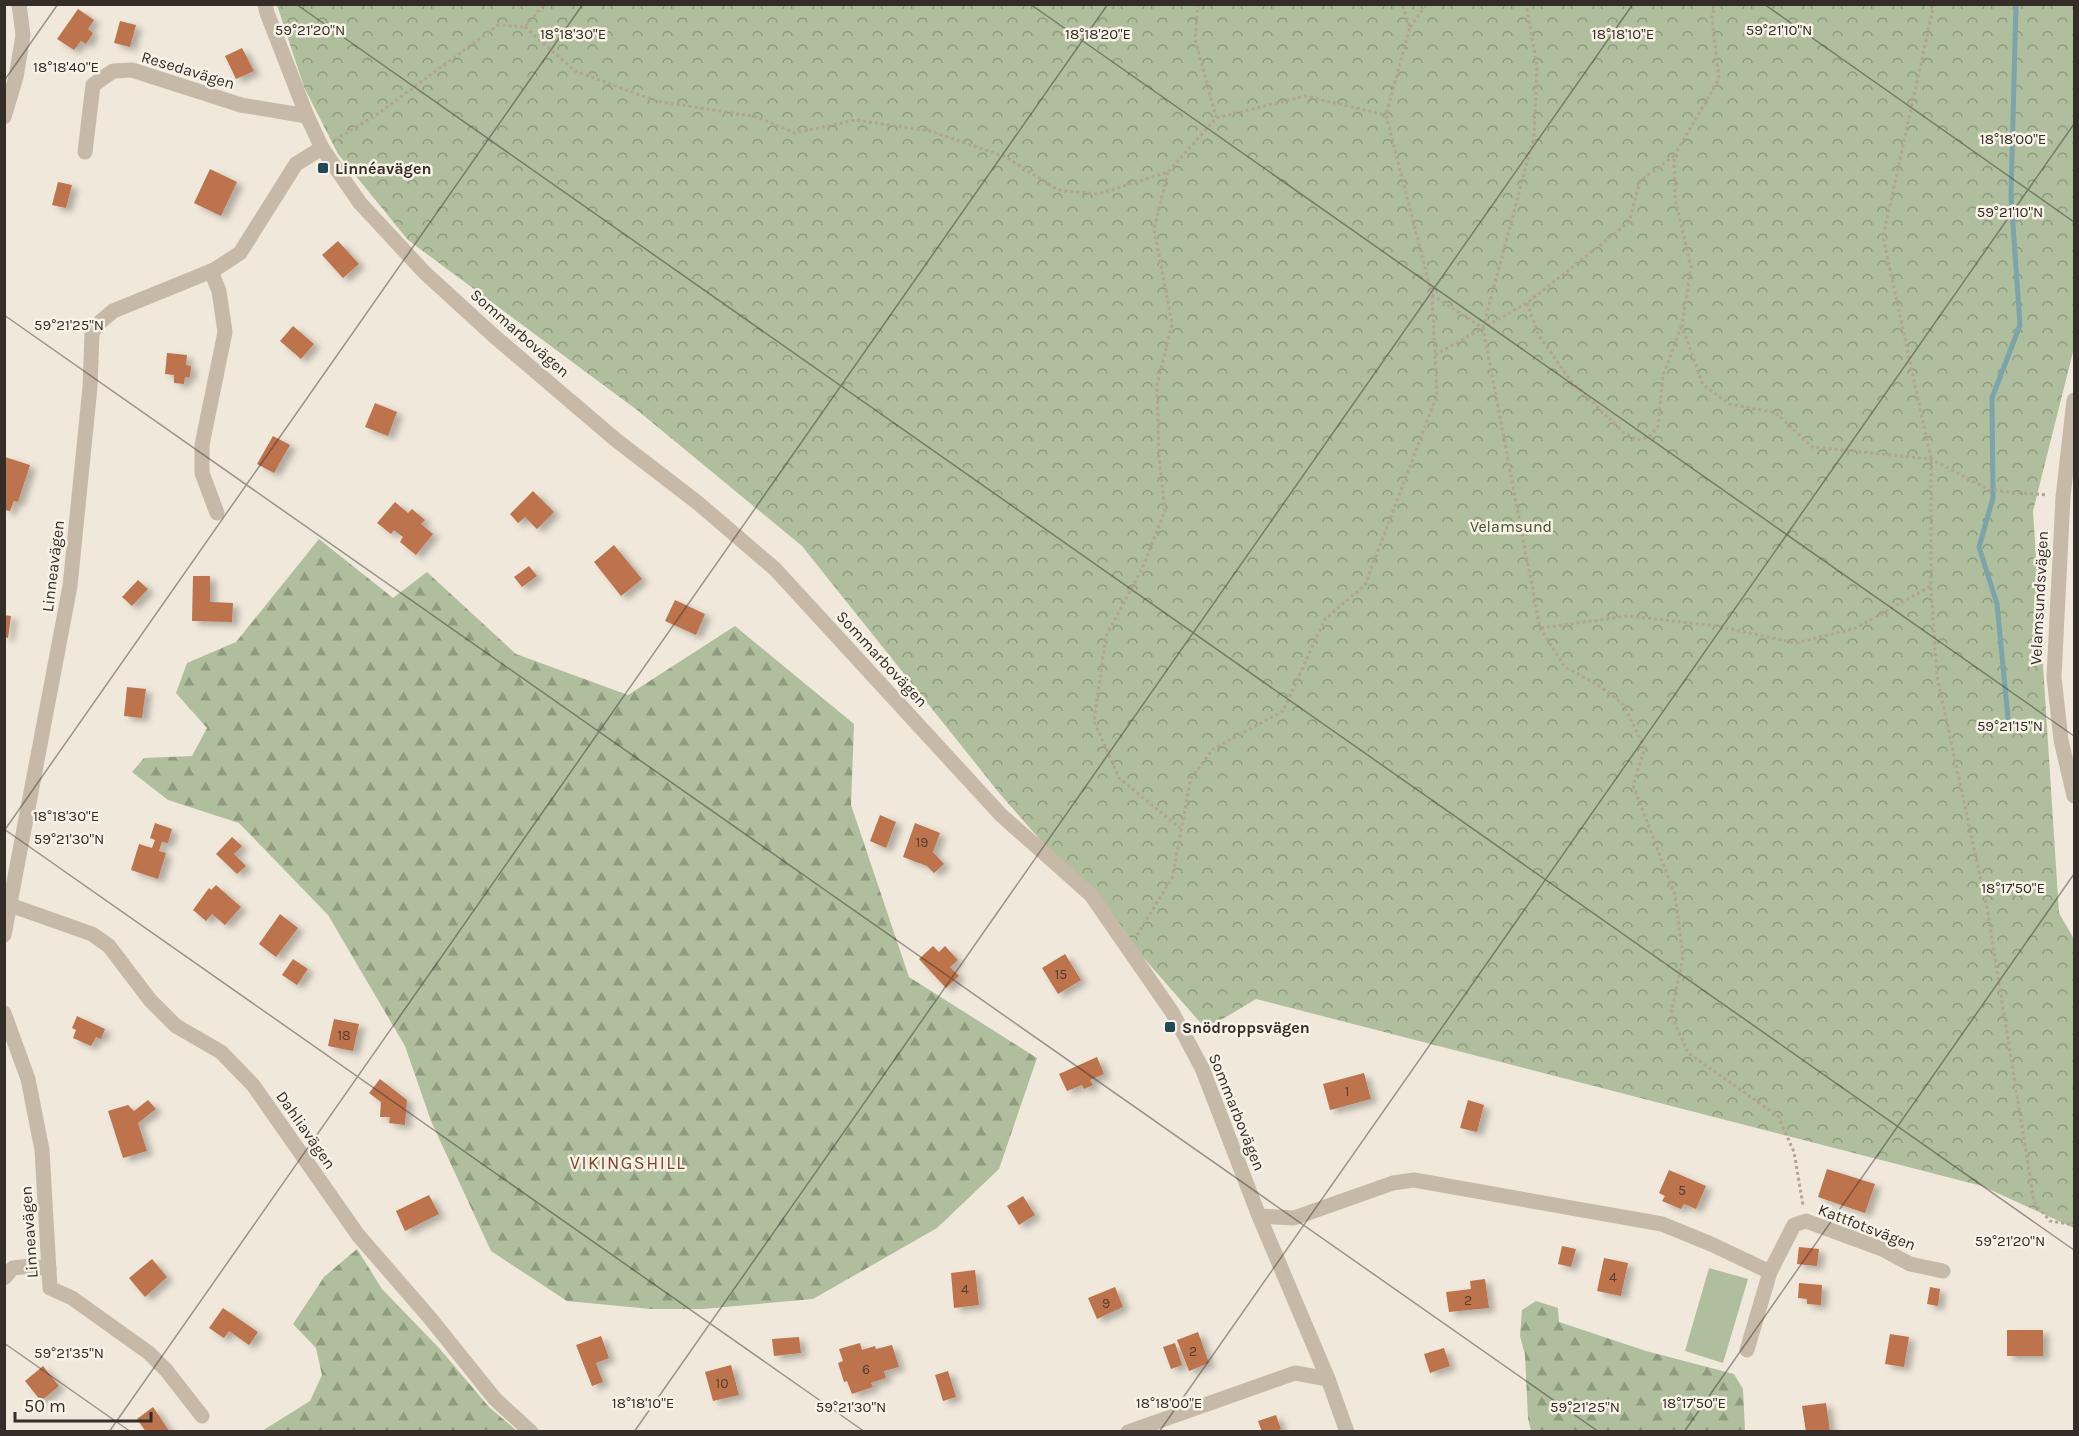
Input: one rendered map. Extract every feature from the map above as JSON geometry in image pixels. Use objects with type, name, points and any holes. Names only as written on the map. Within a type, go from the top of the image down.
[{"type":"street","points":[[4,117],[16,78],[23,35],[19,4]]},
{"type":"street","name":"Sommarbovägen","points":[[265,4],[307,116],[322,148],[360,203],[425,273],[495,336],[616,440],[698,503],[775,569],[1001,815],[1091,895],[1172,1012],[1202,1068],[1259,1216],[1328,1379],[1347,1431]]},
{"type":"street","name":"Resedavägen","points":[[85,152],[93,85],[113,71],[132,70],[241,105],[307,116]]},
{"type":"street","name":"Linneavägen","points":[[4,935],[70,586],[90,387],[92,333],[98,324],[113,311],[211,271],[240,253],[296,164],[322,148]]},
{"type":"street","points":[[211,271],[219,291],[225,332],[202,445],[202,473],[217,513]]},
{"type":"street","name":"Velamsundsvägen","points":[[2074,400],[2063,497],[2054,677],[2061,740],[2074,796]]},
{"type":"street","name":"Dahliavägen","points":[[10,905],[93,934],[109,946],[150,1000],[176,1026],[221,1052],[253,1085],[358,1234],[495,1399],[531,1431]]},
{"type":"street","name":"Linneavägen","points":[[4,1013],[28,1079],[42,1150],[50,1288],[72,1298],[149,1353],[172,1377],[202,1416]]},
{"type":"street","points":[[1259,1216],[1294,1218],[1393,1183],[1414,1180],[1662,1224],[1770,1272],[1747,1350]]},
{"type":"street","name":"Kattfotsvägen","points":[[1770,1272],[1794,1225],[1806,1221],[1882,1249],[1910,1264],[1943,1271]]},
{"type":"street","points":[[4,1278],[13,1268],[31,1266],[49,1269]]},
{"type":"street","points":[[1128,1431],[1295,1374],[1328,1379]]},
{"type":"path","points":[[525,27],[544,4]]},
{"type":"path","points":[[1198,4],[1195,39],[1216,117]]},
{"type":"path","points":[[1402,4],[1410,27]]},
{"type":"path","points":[[1129,949],[1172,878],[1191,778],[1213,749],[1283,711],[1325,619],[1365,585],[1437,395],[1432,295],[1386,115],[1410,27],[1427,4]]},
{"type":"path","points":[[1527,4],[1537,66],[1534,136],[1483,328],[1540,628],[1564,667],[1601,687],[1623,704],[1645,748],[1633,785],[1676,895],[1683,957],[1671,1014],[1688,1053],[1778,1116],[1794,1152],[1806,1221]]},
{"type":"path","points":[[1435,355],[1527,303],[1629,222],[1640,181],[1674,156],[1719,79],[1712,17],[1715,4]]},
{"type":"path","points":[[1934,4],[1883,237],[1931,459],[1931,586],[1937,677],[1987,908],[2034,1202],[2050,1221],[2074,1225]]},
{"type":"path","points":[[322,148],[379,114],[498,25],[525,27],[575,71],[656,101],[757,117],[795,133],[855,120],[930,131],[1006,157],[1058,190],[1098,194],[1167,172]]},
{"type":"path","points":[[1181,828],[1119,778],[1094,721],[1106,636],[1142,569],[1165,511],[1159,456],[1157,385],[1172,324],[1154,229],[1167,172],[1216,117],[1305,96],[1386,115]]},
{"type":"path","points":[[1527,303],[1539,336],[1571,381],[1623,432],[1637,440],[1649,437],[1658,426],[1663,376],[1682,326],[1691,267],[1675,199],[1674,156]]},
{"type":"path","points":[[1432,295],[1483,328]]},
{"type":"path","points":[[1682,326],[1703,384],[1730,404],[1776,413],[1812,447],[1931,459],[1989,490],[2063,497]]},
{"type":"path","points":[[1540,628],[1628,616],[1717,626],[1796,643],[1856,628],[1931,586]]},
{"type":"green space","name":"Velamsund","points":[[277,5],[2074,5],[2074,348],[2033,511],[2059,913],[2074,939],[2074,1228],[1982,1186],[1256,999],[1206,1029],[1000,794],[802,546],[637,410],[408,240],[338,154],[304,87]]},
{"type":"green space","points":[[319,539],[393,598],[427,572],[516,654],[628,695],[735,626],[854,724],[851,805],[909,977],[1037,1058],[999,1169],[937,1228],[813,1299],[702,1309],[651,1309],[567,1301],[491,1251],[431,1121],[405,1046],[328,915],[239,823],[168,800],[132,772],[144,758],[192,756],[207,728],[176,693],[187,663],[236,642]]},
{"type":"green space","points":[[357,1249],[382,1289],[439,1348],[489,1407],[517,1431],[262,1431],[310,1401],[322,1375],[316,1348],[293,1324],[324,1277]]},
{"type":"green space","points":[[1709,1268],[1748,1279],[1723,1363],[1685,1351]]},
{"type":"green space","points":[[1536,1301],[1558,1308],[1559,1322],[1646,1351],[1734,1374],[1743,1389],[1745,1431],[1531,1431],[1528,1418],[1525,1355],[1520,1336],[1522,1310]]},
{"type":"building","points":[[78,9],[94,20],[88,29],[93,33],[86,44],[81,41],[74,50],[57,39]]},
{"type":"building","points":[[120,21],[136,25],[130,47],[114,43]]},
{"type":"building","points":[[242,48],[254,71],[236,79],[225,56]]},
{"type":"building","points":[[210,169],[237,182],[221,216],[194,203]]},
{"type":"building","points":[[58,182],[72,185],[66,208],[52,205]]},
{"type":"building","points":[[338,241],[359,264],[343,278],[322,255]]},
{"type":"building","points":[[293,326],[314,344],[301,359],[280,341]]},
{"type":"building","points":[[167,353],[187,355],[186,365],[191,366],[190,377],[185,377],[184,384],[174,383],[174,375],[165,374]]},
{"type":"building","points":[[375,403],[397,412],[388,436],[365,427]]},
{"type":"building","points":[[273,436],[290,445],[274,473],[257,464]]},
{"type":"building","points":[[5,457],[30,465],[18,502],[14,501],[10,511],[4,510]]},
{"type":"building","points":[[533,491],[554,512],[537,529],[525,517],[518,523],[510,514]]},
{"type":"building","points":[[395,502],[408,513],[412,509],[425,520],[421,524],[433,534],[416,555],[400,542],[403,537],[394,530],[391,534],[377,523]]},
{"type":"building","points":[[614,545],[642,579],[621,596],[594,562]]},
{"type":"building","points":[[529,566],[537,576],[522,587],[514,577]]},
{"type":"building","points":[[193,576],[210,576],[210,602],[233,603],[232,622],[192,621]]},
{"type":"building","points":[[138,580],[148,589],[132,606],[122,597]]},
{"type":"building","points":[[675,600],[705,614],[696,635],[665,621]]},
{"type":"building","points":[[4,615],[11,616],[8,638],[4,637]]},
{"type":"building","points":[[127,687],[146,689],[142,718],[124,716]]},
{"type":"building","points":[[880,815],[896,822],[886,848],[870,841]]},
{"type":"building","points":[[155,823],[172,829],[168,843],[162,842],[159,851],[166,853],[158,879],[131,870],[139,844],[152,848],[155,840],[150,838]]},
{"type":"building","points":[[915,823],[940,833],[933,852],[944,864],[934,873],[927,866],[903,857]]},
{"type":"building","points":[[232,837],[242,846],[234,854],[246,866],[237,874],[216,854]]},
{"type":"building","points":[[216,885],[241,907],[225,925],[212,914],[206,921],[193,910],[209,888],[211,890]]},
{"type":"building","points":[[280,914],[298,928],[276,957],[259,944]]},
{"type":"building","points":[[933,946],[939,952],[945,946],[958,960],[950,967],[959,976],[946,988],[919,959]]},
{"type":"building","points":[[1065,954],[1081,980],[1058,994],[1042,968]]},
{"type":"building","points":[[293,959],[308,969],[297,985],[282,975]]},
{"type":"building","points":[[77,1016],[105,1029],[101,1039],[96,1037],[91,1046],[73,1038],[76,1030],[72,1028]]},
{"type":"building","points":[[334,1019],[359,1024],[353,1051],[328,1046]]},
{"type":"building","points":[[1097,1057],[1104,1074],[1090,1080],[1093,1085],[1084,1089],[1082,1085],[1067,1091],[1059,1074]]},
{"type":"building","points":[[1364,1073],[1371,1099],[1330,1110],[1323,1084]]},
{"type":"building","points":[[380,1079],[407,1100],[405,1125],[389,1123],[390,1117],[380,1117],[381,1102],[369,1093]]},
{"type":"building","points":[[148,1100],[156,1109],[138,1123],[147,1151],[123,1158],[108,1111],[128,1105],[134,1111]]},
{"type":"building","points":[[1468,1100],[1484,1105],[1477,1132],[1460,1128]]},
{"type":"building","points":[[1827,1169],[1875,1184],[1865,1213],[1818,1197]]},
{"type":"building","points":[[1669,1170],[1706,1186],[1696,1209],[1684,1204],[1681,1209],[1662,1201],[1665,1196],[1659,1193]]},
{"type":"building","points":[[429,1195],[439,1214],[405,1231],[396,1211]]},
{"type":"building","points":[[1023,1196],[1035,1215],[1019,1225],[1007,1206]]},
{"type":"building","points":[[1562,1246],[1576,1249],[1571,1267],[1558,1264]]},
{"type":"building","points":[[1799,1247],[1819,1249],[1817,1266],[1797,1264]]},
{"type":"building","points":[[1604,1258],[1628,1263],[1621,1296],[1597,1291]]},
{"type":"building","points":[[152,1259],[167,1277],[145,1297],[129,1278]]},
{"type":"building","points":[[975,1270],[979,1305],[954,1308],[951,1273]]},
{"type":"building","points":[[1485,1279],[1489,1308],[1449,1312],[1446,1292],[1471,1289],[1470,1281]]},
{"type":"building","points":[[1799,1283],[1822,1285],[1821,1305],[1807,1304],[1807,1299],[1798,1298]]},
{"type":"building","points":[[1115,1287],[1123,1307],[1097,1319],[1088,1298]]},
{"type":"building","points":[[1930,1287],[1940,1289],[1938,1306],[1927,1304]]},
{"type":"building","points":[[223,1308],[258,1332],[249,1345],[229,1331],[224,1338],[209,1328]]},
{"type":"building","points":[[2007,1330],[2043,1330],[2043,1356],[2007,1356]]},
{"type":"building","points":[[1198,1332],[1209,1363],[1189,1371],[1177,1340]]},
{"type":"building","points":[[1890,1334],[1909,1337],[1904,1367],[1885,1364]]},
{"type":"building","points":[[601,1336],[609,1358],[596,1363],[603,1382],[592,1386],[576,1345]]},
{"type":"building","points":[[799,1337],[801,1353],[774,1356],[772,1339]]},
{"type":"building","points":[[860,1343],[862,1350],[875,1346],[876,1349],[892,1345],[899,1367],[884,1371],[886,1378],[871,1383],[873,1387],[852,1394],[847,1381],[844,1382],[838,1363],[843,1361],[839,1349]]},
{"type":"building","points":[[1175,1343],[1182,1365],[1171,1369],[1163,1347]]},
{"type":"building","points":[[1444,1348],[1450,1366],[1430,1373],[1424,1354]]},
{"type":"building","points":[[731,1365],[739,1395],[713,1401],[705,1372]]},
{"type":"building","points":[[43,1366],[59,1386],[41,1401],[25,1381]]},
{"type":"building","points":[[948,1371],[956,1397],[943,1401],[935,1375]]},
{"type":"building","points":[[1826,1403],[1830,1432],[1806,1432],[1802,1406]]},
{"type":"building","points":[[153,1407],[170,1432],[146,1432],[137,1419]]},
{"type":"building","points":[[1276,1415],[1281,1429],[1274,1432],[1262,1432],[1258,1421]]},
{"type":"waterway","points":[[2008,718],[1997,604],[1979,547],[1993,498],[1992,398],[2020,325],[2011,196],[2016,4]]},
{"type":"place","name":"Linnéavägen","points":[[323,168]]},
{"type":"place","name":"Snödroppsvägen","points":[[1170,1027]]},
{"type":"district","name":"VIKINGSHILL","points":[[628,1163]]}]
